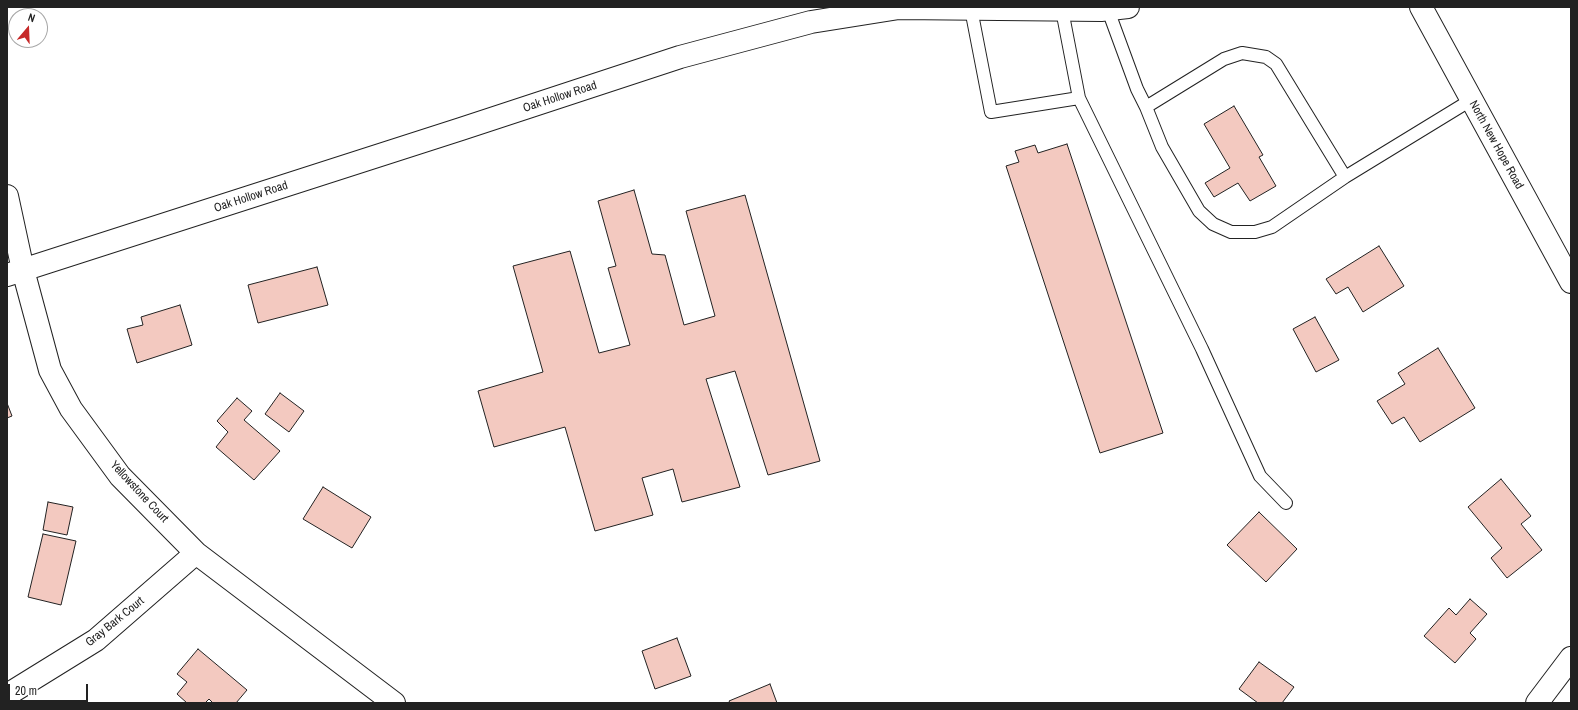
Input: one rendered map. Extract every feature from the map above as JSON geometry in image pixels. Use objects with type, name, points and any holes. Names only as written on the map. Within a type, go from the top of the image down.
[{"type":"street","name":"North New Hope Road","points":[[1421,7],[1571,282]]},
{"type":"street","name":"Oak Hollow Road","points":[[15,272],[446,134],[680,57],[811,22],[899,8],[1062,10],[1118,8]]},
{"type":"street","name":"Yellowstone Court","points":[[7,196],[15,272],[50,370],[71,409],[120,476],[196,553],[394,703]]},
{"type":"street","name":"Gray Bark Court","points":[[7,695],[96,640],[196,553]]},
{"type":"street","points":[[1537,703],[1571,658]]},
{"type":"lane","points":[[1118,8],[1137,89],[1162,147],[1199,210],[1213,224],[1231,232],[1255,232],[1272,227],[1345,176],[1471,100]]},
{"type":"lane","points":[[971,9],[991,112],[1080,98]]},
{"type":"lane","points":[[1062,10],[1080,98],[1202,349],[1260,476],[1286,503]]},
{"type":"lane","points":[[1146,107],[1224,59],[1242,53],[1266,57],[1276,64],[1345,176]]},
{"type":"building","points":[[1234,106],[1263,155],[1259,157],[1276,186],[1250,201],[1238,183],[1214,197],[1205,183],[1230,168],[1204,124]]},
{"type":"building","points":[[1067,144],[1163,433],[1100,453],[1006,166],[1019,162],[1015,151],[1035,145],[1038,153]]},
{"type":"building","points":[[634,190],[652,254],[665,255],[684,325],[715,316],[686,211],[745,195],[820,461],[768,475],[735,371],[706,379],[740,487],[682,502],[673,469],[642,478],[653,515],[595,531],[565,427],[494,447],[478,391],[543,372],[513,266],[570,251],[599,353],[630,345],[608,268],[616,266],[598,201]]},
{"type":"building","points":[[1379,246],[1404,286],[1363,312],[1348,287],[1336,294],[1326,279]]},
{"type":"building","points":[[317,267],[328,305],[258,323],[248,285]]},
{"type":"building","points":[[180,305],[192,345],[137,363],[127,329],[143,325],[141,317]]},
{"type":"building","points":[[1315,317],[1339,360],[1316,372],[1293,329]]},
{"type":"building","points":[[1438,348],[1475,408],[1420,442],[1404,417],[1392,424],[1377,401],[1405,384],[1398,373]]},
{"type":"building","points":[[280,393],[304,411],[289,432],[265,414]]},
{"type":"building","points":[[237,398],[252,411],[244,420],[280,451],[254,480],[216,447],[228,432],[217,421]]},
{"type":"building","points":[[7,403],[12,416],[7,418]]},
{"type":"building","points":[[1501,479],[1531,516],[1521,524],[1542,550],[1507,578],[1491,558],[1502,548],[1468,507]]},
{"type":"building","points":[[323,487],[371,517],[352,548],[303,519]]},
{"type":"building","points":[[48,502],[73,507],[67,535],[43,530]]},
{"type":"building","points":[[1259,512],[1297,549],[1266,582],[1227,545]]},
{"type":"building","points":[[43,534],[76,541],[61,605],[28,597]]},
{"type":"building","points":[[1470,599],[1487,614],[1470,633],[1476,639],[1455,663],[1424,636],[1449,608],[1456,615]]},
{"type":"building","points":[[677,638],[691,676],[655,689],[642,651]]},
{"type":"building","points":[[198,649],[247,690],[236,703],[213,703],[209,699],[205,703],[187,703],[177,694],[187,682],[177,674]]},
{"type":"building","points":[[1259,662],[1294,687],[1282,703],[1258,703],[1239,689]]},
{"type":"building","points":[[770,684],[777,703],[730,703],[729,701]]}]
